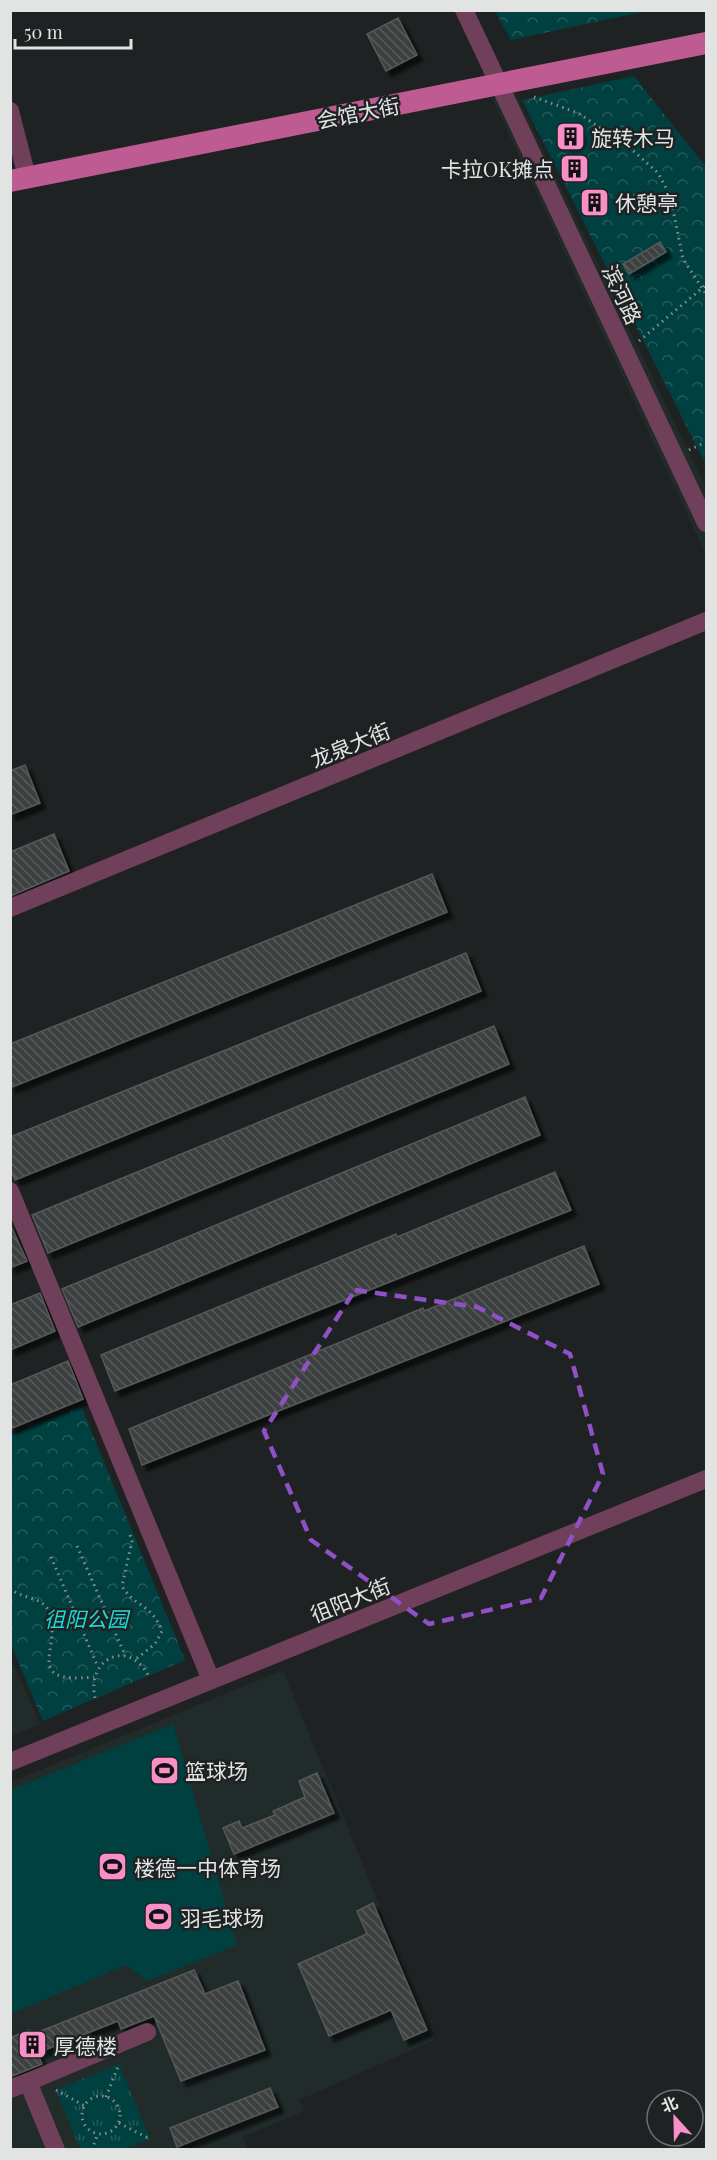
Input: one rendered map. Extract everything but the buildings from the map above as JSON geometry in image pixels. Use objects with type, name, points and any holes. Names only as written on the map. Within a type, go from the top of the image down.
[{"type":"main road","name":"会馆大街","points":[[19,179],[706,43]]},
{"type":"street","name":"滨河路","points":[[464,10],[706,523]]},
{"type":"street","points":[[10,111],[19,179]]},
{"type":"street","name":"龙泉大街","points":[[10,908],[706,621]]},
{"type":"street","points":[[10,1191],[212,1680]]},
{"type":"street","name":"徂阳大街","points":[[10,1762],[706,1479]]},
{"type":"street","points":[[10,2089],[147,2032]]},
{"type":"street","points":[[28,2082],[56,2150]]},
{"type":"path","points":[[529,95],[578,113],[628,147],[658,173],[670,195],[683,259],[706,294]]},
{"type":"path","points":[[626,352],[706,285]]},
{"type":"path","points":[[130,1535],[132,1541],[122,1586],[128,1596],[156,1616],[162,1630],[155,1644],[136,1659]]},
{"type":"path","points":[[77,1546],[125,1655]]},
{"type":"path","points":[[51,1557],[98,1667]]},
{"type":"path","points":[[10,1588],[41,1603],[49,1610],[52,1630],[48,1658],[52,1671],[58,1677],[94,1677]]},
{"type":"path","points":[[95,1698],[94,1677],[98,1667],[111,1658],[125,1655],[136,1659],[148,1676]]},
{"type":"path","points":[[106,2097],[119,2064]]},
{"type":"path","points":[[56,2090],[85,2106]]},
{"type":"path","points":[[106,2097],[117,2104],[120,2110],[119,2122],[110,2131],[98,2133],[84,2123],[85,2106],[94,2098],[106,2097]]},
{"type":"path","points":[[119,2122],[150,2139]]},
{"type":"path","points":[[92,2150],[98,2133]]},
{"type":"highlighted area","points":[[355,1290],[477,1307],[570,1354],[603,1474],[541,1598],[429,1624],[311,1540],[264,1431]]},
{"type":"shaded area","points":[[515,92],[706,488],[706,555],[492,98]]},
{"type":"shaded area","points":[[10,1656],[40,1724],[11,1736],[10,1736]]},
{"type":"shaded area","points":[[283,1670],[435,2040],[299,2100],[304,2111],[243,2137],[248,2149],[11,2150],[11,1782]]},
{"type":"green space","points":[[495,11],[647,11],[511,40]]},
{"type":"green space","points":[[634,76],[706,167],[706,465],[522,100]]},
{"type":"green space","name":"徂阳公园","points":[[81,1406],[185,1660],[43,1721],[11,1645],[11,1435]]},
{"type":"green space","name":"楼德一中体育场","points":[[173,1724],[237,1945],[147,1981],[126,1965],[11,2014],[11,1790]]},
{"type":"green space","points":[[119,2064],[150,2139],[123,2149],[80,2149],[56,2090]]},
{"type":"place","name":"旋转木马","points":[[570,137]]},
{"type":"place","name":"卡拉OK摊点","points":[[575,168]]},
{"type":"place","name":"休憩亭","points":[[594,202]]},
{"type":"place","name":"篮球场","points":[[164,1770]]},
{"type":"place","name":"楼德一中体育场","points":[[113,1867]]},
{"type":"place","name":"羽毛球场","points":[[159,1917]]},
{"type":"place","name":"厚德楼","points":[[33,2045]]}]
